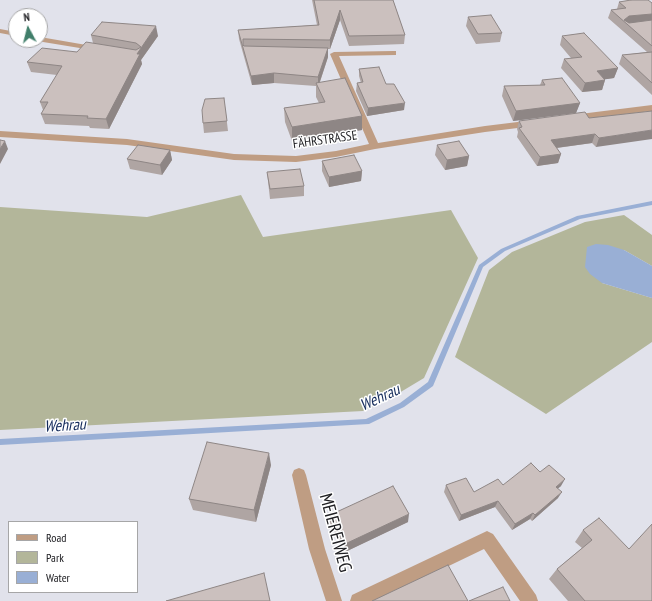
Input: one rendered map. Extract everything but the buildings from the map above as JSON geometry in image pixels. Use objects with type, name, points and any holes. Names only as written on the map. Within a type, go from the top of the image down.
[{"type":"street","points":[[48,40],[107,51]]},
{"type":"street","points":[[375,146],[331,54],[394,53]]},
{"type":"street","points":[[561,120],[652,108]]},
{"type":"street","name":"FÄHRSTRASSE","points":[[0,134],[127,142],[242,157],[296,159],[336,154],[375,146],[545,122]]},
{"type":"street","name":"MEIEREIWEG","points":[[299,475],[317,549],[334,601]]},
{"type":"street","points":[[358,601],[487,539],[530,601]]},
{"type":"green space","points":[[241,195],[263,237],[451,210],[478,258],[424,378],[394,396],[363,411],[0,430],[0,207],[147,217]]},
{"type":"green space","points":[[624,215],[652,235],[652,266],[624,250],[602,283],[652,298],[652,342],[546,414],[455,357],[489,270],[512,252],[585,222]]},
{"type":"water","points":[[596,244],[608,245],[624,250],[652,266],[652,298],[602,283],[590,274],[585,267],[587,247]]},
{"type":"waterway","name":"Wehrau","points":[[0,442],[367,422],[402,405],[431,384],[481,266],[503,250],[579,217],[652,203]]}]
